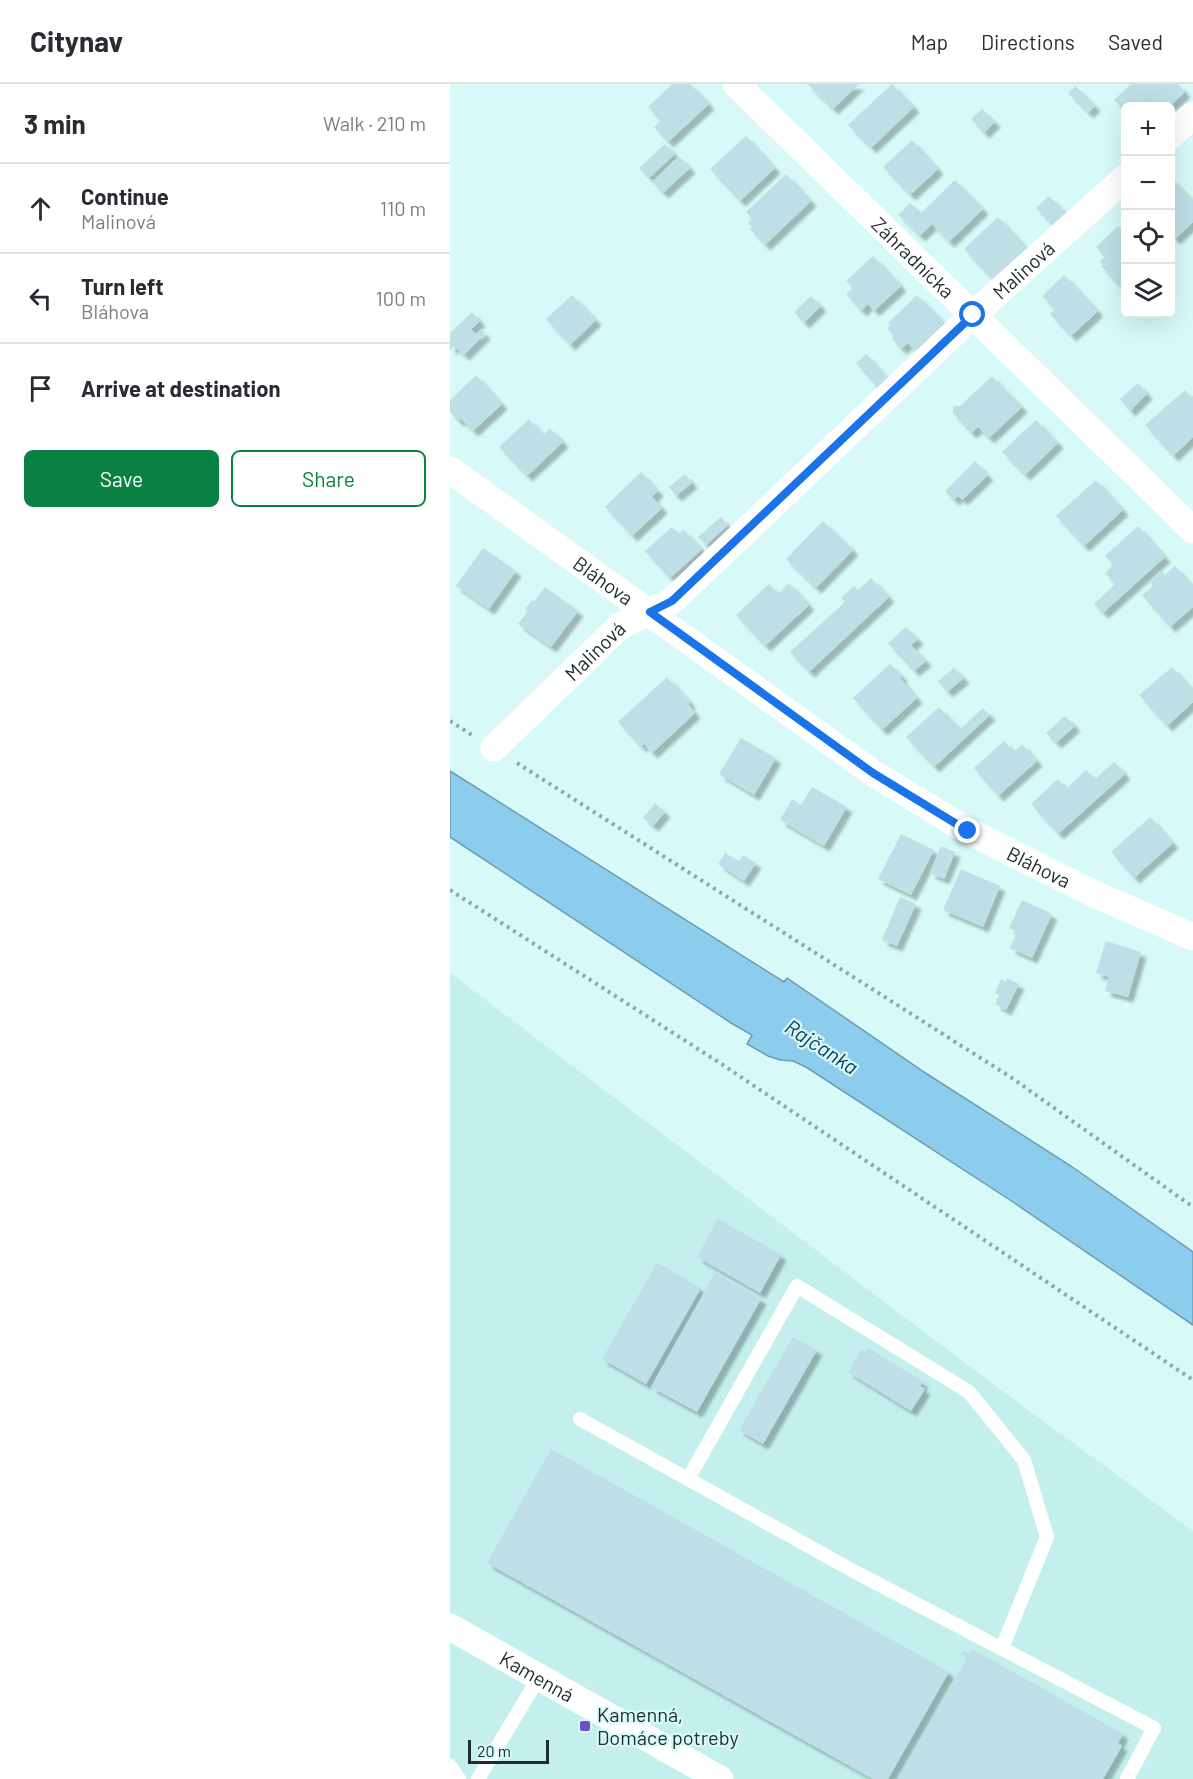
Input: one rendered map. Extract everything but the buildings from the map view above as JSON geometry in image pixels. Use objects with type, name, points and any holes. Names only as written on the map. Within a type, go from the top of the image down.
[{"type":"street","name":"Záhradnícka","points":[[736,84],[1193,530]]},
{"type":"street","points":[[1175,131],[1193,115]]},
{"type":"street","name":"Malinová","points":[[494,748],[620,626],[672,601],[973,315],[1121,181]]},
{"type":"street","name":"Bláhova","points":[[450,470],[873,773],[968,831],[1092,893],[1193,937]]},
{"type":"street","name":"Kamenná","points":[[450,1628],[720,1779]]},
{"type":"lane","points":[[688,1479],[796,1286],[969,1392],[1024,1461],[1047,1537],[1002,1648]]},
{"type":"lane","points":[[580,1419],[857,1573],[1154,1728],[1127,1779]]},
{"type":"lane","points":[[472,1779],[480,1774],[538,1677]]},
{"type":"lane","points":[[450,1766],[459,1779]]},
{"type":"path","points":[[494,748],[1012,1078],[1193,1207]]},
{"type":"path","points":[[450,890],[723,1065],[1193,1380]]},
{"type":"shaded area","points":[[450,973],[993,1384],[1193,1531],[1193,1779],[450,1779]]},
{"type":"water","name":"Rajčanka","points":[[450,771],[784,982],[787,978],[927,1074],[1071,1166],[1193,1252],[1193,1325],[1016,1204],[806,1067],[793,1061],[768,1056],[747,1044],[752,1035],[450,837]]},
{"type":"place","name":"Kamenná, Domáce potreby","points":[[585,1726]]},
{"type":"route","points":[[968,831],[873,773],[650,612],[672,601],[973,315]]}]
